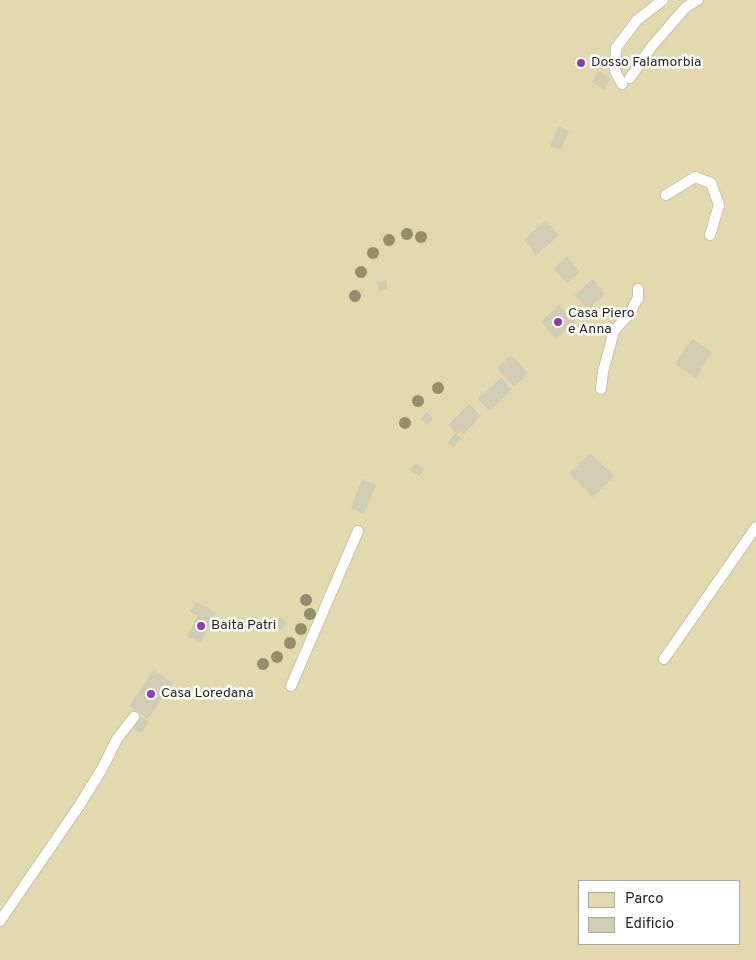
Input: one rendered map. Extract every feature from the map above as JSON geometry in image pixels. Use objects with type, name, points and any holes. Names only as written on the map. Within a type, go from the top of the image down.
[{"type":"lane","points":[[663,0],[637,20],[616,48],[616,70],[626,81],[652,46],[686,7],[698,0]]},
{"type":"lane","points":[[666,195],[695,177],[711,183],[719,205],[710,235]]},
{"type":"lane","points":[[600,389],[614,331],[630,313],[638,298],[638,289]]},
{"type":"lane","points":[[664,659],[756,527]]},
{"type":"lane","points":[[291,686],[358,531]]},
{"type":"lane","points":[[0,921],[79,806],[118,739],[134,717]]},
{"type":"green space","points":[[0,0],[756,0],[756,960],[0,960]]},
{"type":"building","points":[[599,71],[611,79],[604,90],[592,82]]},
{"type":"building","points":[[559,126],[569,131],[561,150],[550,146]]},
{"type":"building","points":[[546,220],[559,235],[536,255],[524,240]]},
{"type":"building","points":[[567,257],[580,272],[567,283],[554,268]]},
{"type":"building","points":[[593,279],[605,294],[588,309],[575,295]]},
{"type":"building","points":[[386,280],[387,289],[379,291],[377,282]]},
{"type":"building","name":"Casa Piero e Anna","points":[[559,305],[575,322],[556,339],[541,322]]},
{"type":"building","points":[[692,339],[712,352],[696,378],[675,364]]},
{"type":"building","points":[[511,355],[528,373],[514,387],[497,368]]},
{"type":"building","points":[[501,378],[512,389],[490,411],[478,399]]},
{"type":"building","points":[[469,404],[481,416],[464,434],[460,431],[457,434],[448,425]]},
{"type":"building","points":[[427,412],[433,419],[427,425],[420,419]]},
{"type":"building","points":[[456,433],[461,439],[453,448],[448,442]]},
{"type":"building","points":[[590,453],[614,476],[593,497],[569,473]]},
{"type":"building","points":[[416,463],[424,469],[419,476],[410,470]]},
{"type":"building","points":[[362,479],[376,485],[364,514],[351,508]]},
{"type":"building","name":"Baita Patri","points":[[196,602],[216,613],[200,643],[187,636],[198,616],[190,612]]},
{"type":"building","points":[[280,617],[287,623],[281,630],[274,624]]},
{"type":"building","name":"Casa Loredana","points":[[154,670],[173,683],[148,719],[129,706]]},
{"type":"building","points":[[141,717],[149,722],[141,733],[133,728]]},
{"type":"place","name":"Dosso Falamorbia","points":[[581,63]]},
{"type":"place","name":"Casa Piero e Anna","points":[[558,322]]},
{"type":"place","name":"Baita Patri","points":[[201,626]]},
{"type":"place","name":"Casa Loredana","points":[[151,694]]}]
